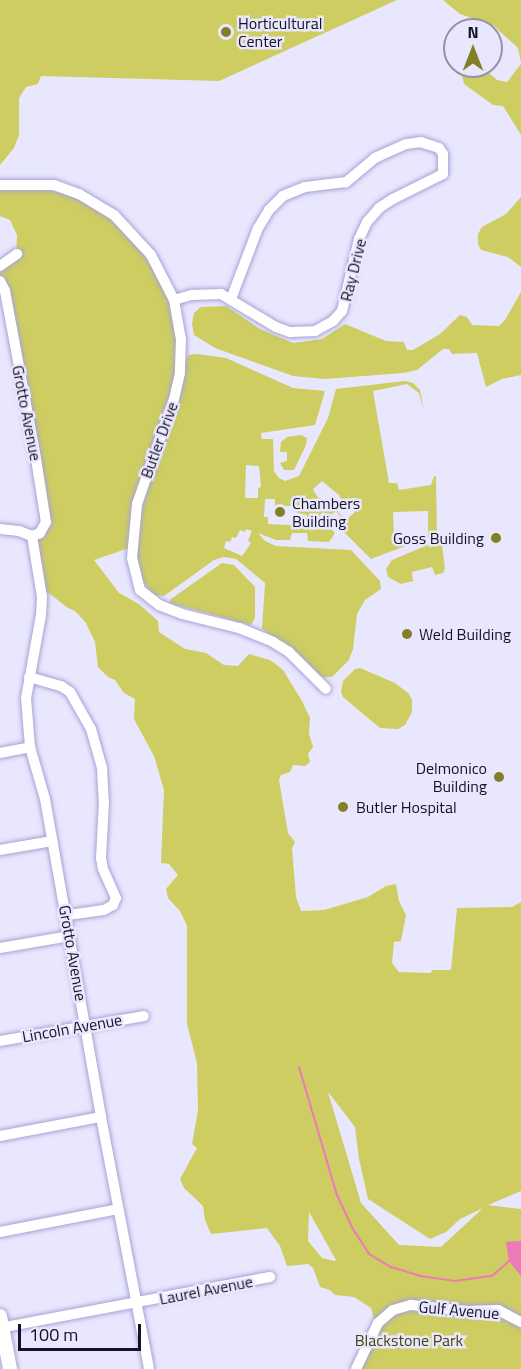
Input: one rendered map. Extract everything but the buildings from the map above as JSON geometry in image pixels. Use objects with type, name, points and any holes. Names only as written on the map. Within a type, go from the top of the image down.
[{"type":"main road","points":[[1,1324],[10,1369]]},
{"type":"street","name":"Ray Drive","points":[[174,300],[215,293],[231,299],[290,332],[315,331],[333,321],[342,311],[359,239],[367,222],[393,199],[443,174],[443,154],[439,148],[422,142],[406,144],[375,158],[346,182],[305,187],[283,196],[269,210],[258,228],[231,299]]},
{"type":"street","name":"Butler Drive","points":[[0,185],[54,185],[79,194],[114,215],[152,255],[174,300],[181,339],[180,373],[174,399],[137,504],[132,558],[140,590],[159,604],[182,614],[239,628],[273,642],[289,652],[326,689]]},
{"type":"street","points":[[0,266],[17,254]]},
{"type":"street","name":"Grotto Avenue","points":[[0,281],[5,291],[44,512],[44,528],[32,537],[42,597],[41,615],[26,698],[30,747],[45,799],[148,1369]]},
{"type":"street","points":[[0,529],[19,531],[32,537]]},
{"type":"street","points":[[29,677],[61,686],[70,692],[91,729],[102,768],[104,801],[101,858],[103,869],[116,898],[113,905],[104,910],[67,915]]},
{"type":"street","points":[[0,753],[30,747]]},
{"type":"street","points":[[0,850],[52,841]]},
{"type":"street","points":[[0,948],[70,936]]},
{"type":"street","name":"Lincoln Avenue","points":[[0,1041],[144,1016]]},
{"type":"street","points":[[0,1136],[101,1117]]},
{"type":"street","points":[[0,1232],[118,1209]]},
{"type":"street","name":"Laurel Avenue","points":[[1,1324],[137,1303],[270,1277]]},
{"type":"street","name":"Gulf Avenue","points":[[357,1369],[378,1323],[393,1310],[411,1305],[468,1311],[498,1310],[521,1322]]},
{"type":"green space","points":[[0,0],[397,0],[219,81],[41,76],[38,84],[26,87],[19,98],[19,135],[14,148],[0,165]]},
{"type":"green space","points":[[443,0],[521,0],[521,62],[518,48],[503,34],[503,18],[471,18],[460,14]]},
{"type":"green space","points":[[521,64],[521,135],[503,106],[493,105],[464,84],[463,78],[495,78],[507,82]]},
{"type":"green space","name":"Blackstone Park","points":[[28,187],[76,195],[133,232],[173,292],[182,363],[145,485],[132,547],[94,560],[119,593],[139,604],[158,621],[159,632],[185,649],[206,653],[224,665],[238,666],[249,654],[270,660],[283,670],[302,701],[310,718],[309,734],[313,747],[308,754],[310,762],[305,766],[293,765],[290,772],[281,775],[279,780],[288,833],[295,842],[292,848],[296,897],[301,911],[324,910],[368,897],[386,886],[396,884],[399,901],[406,915],[401,941],[394,942],[392,963],[399,972],[431,973],[432,970],[451,970],[457,908],[512,907],[521,902],[521,1191],[488,1205],[521,1209],[521,1369],[357,1369],[376,1326],[371,1308],[354,1297],[335,1295],[330,1290],[320,1287],[313,1268],[308,1264],[287,1266],[280,1246],[267,1228],[211,1234],[205,1220],[203,1206],[184,1188],[180,1179],[197,1148],[192,1144],[198,1110],[197,1063],[187,1024],[187,926],[180,911],[168,898],[166,889],[178,875],[169,864],[161,863],[164,790],[154,756],[134,719],[135,699],[124,693],[115,680],[108,677],[98,667],[95,642],[86,623],[75,611],[41,587],[33,538],[44,537],[47,524],[0,281],[0,270],[16,258],[17,235],[10,220],[0,216],[0,189]],"holes":[[[328,1092],[355,1127],[368,1199],[430,1239],[446,1232],[460,1219],[483,1208],[441,1247],[399,1245],[361,1203]],[[309,1212],[336,1260],[335,1261],[322,1258],[308,1241]]]},
{"type":"green space","points":[[521,197],[521,267],[508,257],[481,250],[478,244],[478,234],[482,227],[506,214]]},
{"type":"green space","points":[[521,292],[521,375],[502,379],[486,387],[477,353],[452,354],[449,349],[443,349],[417,370],[403,373],[325,379],[293,376],[215,348],[194,335],[192,324],[194,313],[201,307],[226,306],[260,329],[293,343],[322,339],[345,324],[386,341],[404,342],[407,350],[413,350],[440,334],[460,315],[467,317],[472,325],[499,326]]},
{"type":"green space","points":[[189,355],[226,358],[293,388],[325,391],[315,425],[261,433],[262,439],[273,439],[274,471],[279,478],[285,481],[299,476],[328,418],[336,389],[405,381],[413,383],[420,390],[424,411],[419,393],[407,384],[373,391],[389,483],[397,483],[399,490],[431,485],[436,476],[437,534],[371,559],[339,527],[343,519],[336,511],[329,516],[323,512],[319,516],[335,533],[329,542],[308,541],[307,533],[292,533],[290,540],[276,540],[258,533],[265,541],[276,546],[351,550],[380,581],[381,589],[365,600],[357,614],[353,649],[349,660],[332,677],[322,677],[288,646],[262,629],[265,583],[236,559],[224,557],[214,560],[164,596],[154,595],[143,582],[137,558],[141,513],[147,488],[179,401],[186,359]],"holes":[[[246,465],[259,466],[261,487],[258,488],[258,498],[245,498]],[[322,481],[340,496],[341,501],[344,499],[355,512],[346,520],[333,507],[336,504],[330,498],[324,503],[313,489]],[[265,499],[275,499],[275,512],[281,512],[282,506],[295,506],[295,512],[307,515],[307,526],[268,524],[268,517],[264,517]],[[428,511],[428,534],[419,535],[419,538],[403,538],[403,535],[394,535],[393,512]],[[240,530],[252,531],[248,541],[251,543],[242,556],[224,548],[226,541],[230,542],[232,537],[236,538]]]},
{"type":"green space","points":[[301,435],[307,438],[306,445],[294,470],[284,470],[280,463],[287,461],[287,452],[280,452],[281,442],[287,437]]},
{"type":"green space","points":[[435,542],[442,545],[445,569],[443,573],[435,575],[432,567],[412,572],[413,581],[401,584],[388,577],[386,569],[392,560]]},
{"type":"green space","points":[[222,563],[234,565],[255,587],[255,618],[251,625],[169,603],[171,599]]},
{"type":"green space","points":[[360,668],[395,683],[408,693],[412,699],[412,712],[405,725],[398,729],[380,728],[343,697],[341,692],[343,681],[355,669]]},
{"type":"shaded area","points":[[521,1241],[521,1276],[509,1261],[506,1242]]},
{"type":"waterway","points":[[299,1067],[337,1195],[353,1229],[369,1254],[391,1267],[420,1276],[455,1281],[492,1276],[509,1261]]},
{"type":"place","name":"Horticultural Center","points":[[226,32]]},
{"type":"place","name":"Chambers Building","points":[[280,512]]},
{"type":"place","name":"Goss Building","points":[[496,538]]},
{"type":"place","name":"Weld Building","points":[[407,634]]},
{"type":"place","name":"Delmonico Building","points":[[499,777]]},
{"type":"place","name":"Butler Hospital","points":[[343,807]]}]
